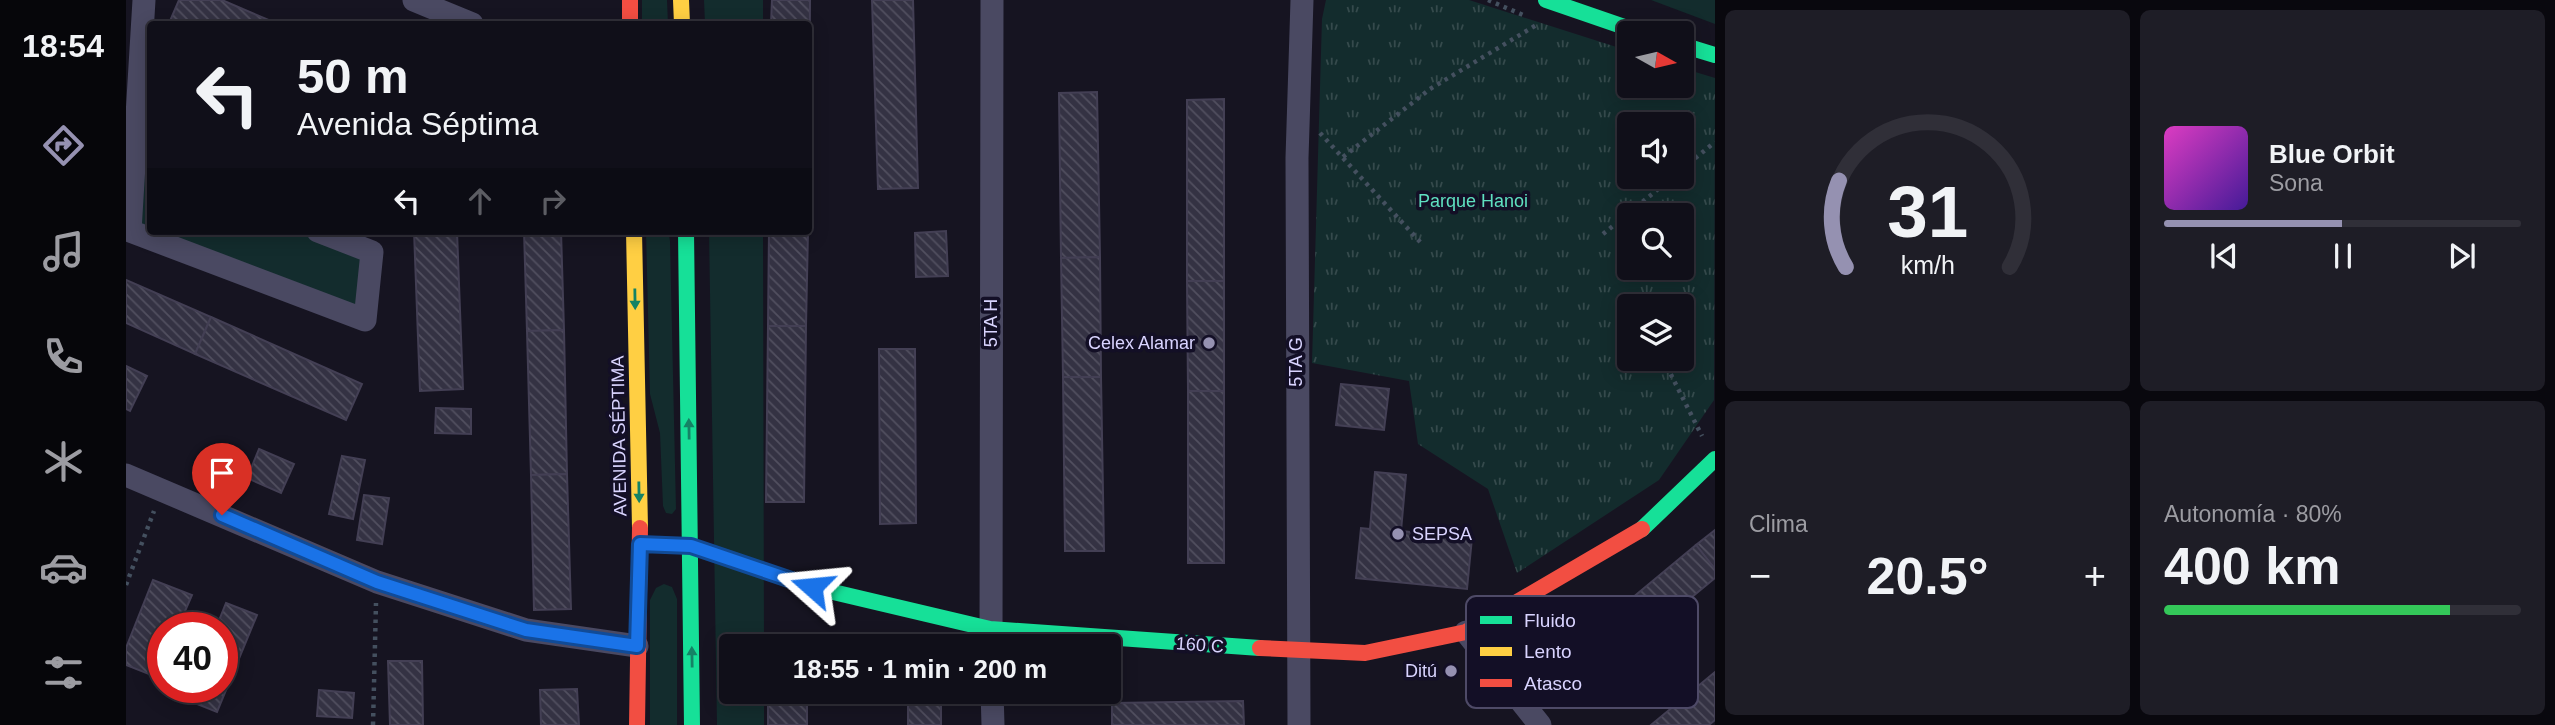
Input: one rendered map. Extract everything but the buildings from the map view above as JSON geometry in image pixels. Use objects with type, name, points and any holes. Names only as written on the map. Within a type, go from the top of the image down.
[{"type":"main road","points":[[630,0],[630,21]]},
{"type":"main road","points":[[681,0],[682,21]]},
{"type":"main road","points":[[1545,0],[1617,24]]},
{"type":"main road","points":[[1694,49],[1715,55]]},
{"type":"main road","name":"AVENIDA SÉPTIMA","points":[[634,235],[640,544],[637,725]]},
{"type":"main road","points":[[686,235],[692,725]]},
{"type":"main road","name":"160 C","points":[[1528,596],[1642,530],[1715,460]]},
{"type":"main road","name":"160 C","points":[[640,544],[691,546],[812,587],[977,634]]},
{"type":"main road","name":"160 C","points":[[1121,643],[1365,653],[1466,632]]},
{"type":"street","points":[[144,0],[142,165],[130,231],[365,320],[372,252],[328,235]]},
{"type":"street","points":[[414,0],[465,21]]},
{"type":"street","name":"5TA H","points":[[991,634],[992,0]]},
{"type":"street","name":"5TA G","points":[[1298,725],[1298,109],[1302,0]]},
{"type":"street","points":[[126,475],[377,582],[526,630],[637,646]]},
{"type":"street","points":[[992,704],[993,725]]},
{"type":"street","points":[[1526,708],[1539,725]]},
{"type":"path","points":[[1343,157],[1430,89],[1566,7]]},
{"type":"path","points":[[1298,109],[1422,244]]},
{"type":"path","points":[[1694,159],[1715,142]]},
{"type":"path","points":[[1602,234],[1658,189]]},
{"type":"path","points":[[1669,371],[1715,460]]},
{"type":"path","points":[[126,585],[162,490]]},
{"type":"path","points":[[373,725],[377,582]]},
{"type":"green space","points":[[642,0],[667,0],[668,21],[642,21]]},
{"type":"green space","points":[[704,0],[763,0],[763,21],[705,21]]},
{"type":"green space","name":"Parque Hanoi","points":[[1326,0],[1469,0],[1617,47],[1617,98],[1694,98],[1694,72],[1715,78],[1714,400],[1659,480],[1517,573],[1488,489],[1418,444],[1409,381],[1312,363],[1322,19]]},
{"type":"green space","points":[[1651,0],[1715,0],[1715,24]]},
{"type":"green space","points":[[134,161],[147,167],[147,235],[328,235],[372,252],[365,320],[130,231]]},
{"type":"green space","points":[[646,235],[669,235],[676,509],[672,514],[666,513],[663,506],[660,433],[650,394]]},
{"type":"green space","points":[[709,235],[763,235],[764,634],[719,634],[719,704],[764,704],[764,725],[717,725]]},
{"type":"green space","points":[[664,584],[672,587],[677,599],[677,725],[650,725],[650,600],[656,588]]},
{"type":"traffic: fast","points":[[1546,0],[1617,24]]},
{"type":"traffic: fast","points":[[1694,49],[1715,55]]},
{"type":"traffic: fast","points":[[686,235],[692,725]]},
{"type":"traffic: fast","points":[[1642,529],[1715,459]]},
{"type":"traffic: fast","points":[[640,544],[691,546],[812,587],[990,629],[1260,648]]},
{"type":"traffic: slow","points":[[681,0],[682,21]]},
{"type":"traffic: slow","points":[[634,235],[640,528]]},
{"type":"traffic: jam","points":[[630,0],[630,21]]},
{"type":"traffic: jam","points":[[637,725],[640,528]]},
{"type":"traffic: jam","points":[[1528,596],[1642,529]]},
{"type":"traffic: jam","points":[[1260,648],[1365,653],[1466,632]]},
{"type":"place","name":"Celex Alamar","points":[[1209,343]]},
{"type":"place","name":"SEPSA","points":[[1398,534]]},
{"type":"place","name":"Ditú","points":[[1451,671]]},
{"type":"route","points":[[222,515],[377,582],[526,630],[637,646],[640,544],[691,546],[812,587]]}]
